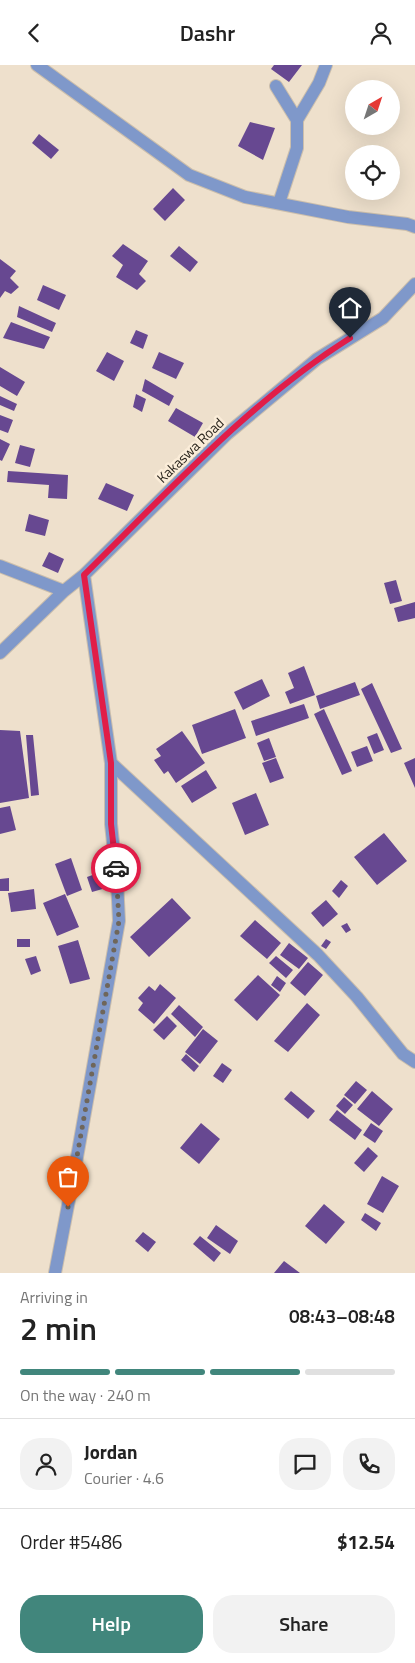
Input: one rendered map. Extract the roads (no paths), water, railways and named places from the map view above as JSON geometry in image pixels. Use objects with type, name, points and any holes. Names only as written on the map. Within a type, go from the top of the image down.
[{"type":"street","points":[[37,65],[189,175],[245,197],[348,217],[407,224],[415,227]]},
{"type":"street","points":[[297,120],[320,83],[326,65]]},
{"type":"street","points":[[276,86],[297,120],[297,148],[279,203]]},
{"type":"street","name":"Kakaswa Road","points":[[0,653],[64,591],[84,575],[227,434],[317,359],[382,318],[415,284]]},
{"type":"street","points":[[0,567],[64,591]]},
{"type":"street","points":[[55,1273],[119,921],[111,824],[111,763],[84,575]]},
{"type":"street","points":[[111,763],[318,955],[357,997],[403,1054],[415,1062]]}]
